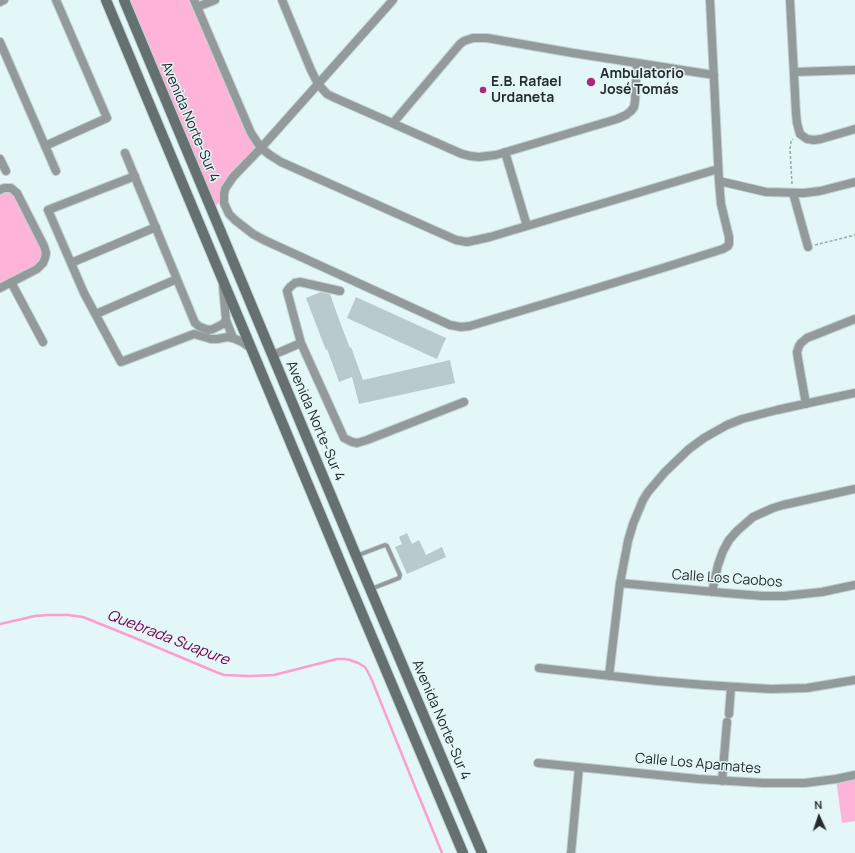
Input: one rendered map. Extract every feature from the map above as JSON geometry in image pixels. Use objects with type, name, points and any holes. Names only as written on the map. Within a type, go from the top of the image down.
[{"type":"main road","points":[[106,0],[463,853]]},
{"type":"main road","name":"Avenida Norte-Sur 4","points":[[124,0],[356,556],[482,853]]},
{"type":"street","points":[[0,2],[4,0]]},
{"type":"street","points":[[45,146],[107,118],[56,0]]},
{"type":"street","points":[[214,0],[196,4],[251,133],[261,148],[281,162],[456,240],[467,242],[474,241],[718,169]]},
{"type":"street","points":[[282,0],[311,70],[318,84],[327,94],[462,154],[470,156],[487,156],[505,152],[626,115],[634,107],[637,63]]},
{"type":"street","points":[[393,0],[230,181],[225,189],[224,203],[229,214],[243,227],[258,237],[376,292],[450,325],[461,328],[483,323],[726,248],[729,241],[721,204],[718,169],[710,0]]},
{"type":"street","points":[[790,0],[797,123],[800,134],[803,138],[814,140],[855,129]]},
{"type":"street","points":[[393,123],[456,48],[464,41],[473,38],[487,38],[714,75]]},
{"type":"street","points":[[0,42],[56,171]]},
{"type":"street","points":[[794,72],[855,70]]},
{"type":"street","points":[[505,152],[527,226]]},
{"type":"street","points":[[125,153],[195,323],[200,327],[209,330],[223,324],[226,320]]},
{"type":"street","points":[[0,159],[6,171]]},
{"type":"street","points":[[135,176],[48,210],[84,293],[121,362],[192,335],[217,339],[228,337],[233,338],[252,349]]},
{"type":"street","points":[[719,181],[766,192],[793,193],[820,191],[855,182]]},
{"type":"street","points":[[0,190],[4,188],[11,188],[17,193],[45,249],[45,258],[43,263],[37,269],[0,288]]},
{"type":"street","points":[[793,193],[808,247]]},
{"type":"street","points":[[212,209],[224,198]]},
{"type":"street","points":[[71,263],[156,227]]},
{"type":"street","points":[[222,278],[226,320],[233,338]]},
{"type":"street","points":[[96,314],[177,279]]},
{"type":"street","points":[[12,282],[43,342]]},
{"type":"street","points":[[340,291],[300,282],[295,283],[287,291],[301,343],[344,438],[357,443],[464,402]]},
{"type":"street","points":[[806,404],[797,352],[799,346],[807,338],[855,319]]},
{"type":"street","points":[[209,330],[211,338]]},
{"type":"street","points":[[273,355],[301,343]]},
{"type":"street","points":[[609,676],[620,583],[628,541],[639,510],[648,492],[669,468],[694,445],[727,425],[756,415],[855,393]]},
{"type":"street","points":[[712,592],[718,565],[729,540],[753,517],[783,505],[855,489]]},
{"type":"street","name":"Calle Los Caobos","points":[[620,583],[763,596],[816,593],[855,585]]},
{"type":"street","points":[[539,668],[609,676],[731,687],[771,689],[822,686],[855,680]]},
{"type":"street","points":[[729,714],[731,687]]},
{"type":"street","points":[[722,781],[727,722]]},
{"type":"street","name":"Calle Los Apamates","points":[[538,762],[763,784],[805,783],[855,775]]},
{"type":"street","points":[[571,853],[579,767]]},
{"type":"lane","points":[[356,556],[385,545],[387,546],[398,570],[400,576],[399,578],[370,589]]},
{"type":"path","points":[[793,193],[790,145],[793,139],[800,134]]},
{"type":"path","points":[[808,247],[855,235]]},
{"type":"shaded area","points":[[124,0],[194,0],[261,148],[233,177],[224,198],[212,209]]},
{"type":"shaded area","points":[[11,188],[44,246],[44,261],[0,288],[0,190]]},
{"type":"shaded area","points":[[855,775],[855,821],[842,823],[836,779]]},
{"type":"building","points":[[321,292],[330,294],[363,380],[450,360],[455,383],[359,404],[352,377],[339,382],[306,298]]},
{"type":"building","points":[[356,297],[446,338],[437,359],[347,318]]},
{"type":"building","points":[[407,533],[412,544],[419,540],[426,555],[442,547],[446,557],[407,574],[395,547],[402,544],[399,537]]},
{"type":"waterway","name":"Quebrada Suapure","points":[[0,624],[35,616],[68,615],[83,617],[224,675],[274,675],[337,659],[350,660],[358,663],[365,667],[371,678],[442,853]]},
{"type":"place","name":"Ambulatorio José Tomás","points":[[591,82]]},
{"type":"place","name":"E.B. Rafael Urdaneta","points":[[483,90]]}]
